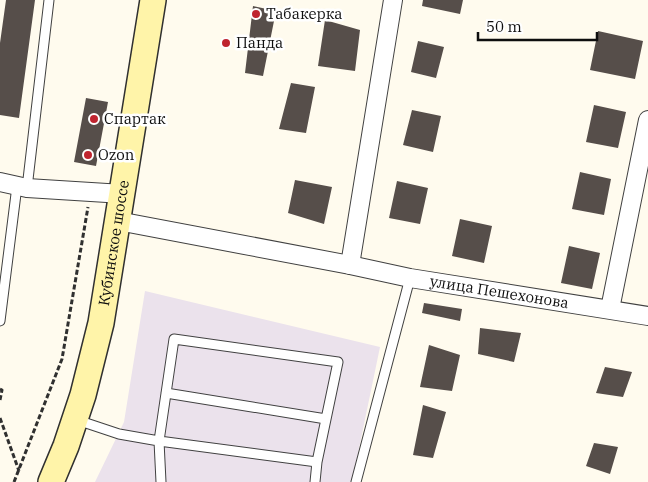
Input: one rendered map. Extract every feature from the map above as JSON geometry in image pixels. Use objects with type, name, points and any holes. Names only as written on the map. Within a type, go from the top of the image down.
[{"type":"main road","name":"Кубинское шоссе","points":[[51,482],[83,395],[102,323],[153,0]]},
{"type":"street","points":[[350,265],[393,0]]},
{"type":"street","points":[[610,309],[645,150],[648,120]]},
{"type":"street","points":[[0,182],[22,187],[123,194]]},
{"type":"street","name":"улица Пешехонова","points":[[118,221],[410,278],[648,316]]},
{"type":"lane","points":[[0,321],[22,187],[49,0]]},
{"type":"lane","points":[[356,482],[410,278]]},
{"type":"lane","points":[[161,482],[159,441],[174,340],[338,362],[317,462],[315,482]]},
{"type":"lane","points":[[166,393],[326,419]]},
{"type":"lane","points":[[75,419],[119,434],[317,462]]},
{"type":"path","points":[[14,482],[62,359],[91,192]]},
{"type":"path","points":[[0,389],[2,390],[0,400]]},
{"type":"path","points":[[0,418],[18,472]]},
{"type":"shaded area","points":[[145,291],[380,347],[352,482],[95,482],[124,422]]},
{"type":"building","points":[[6,0],[35,0],[19,118],[0,115],[0,43]]},
{"type":"building","points":[[423,0],[463,0],[460,14],[422,6]]},
{"type":"building","points":[[253,6],[276,11],[263,76],[245,73]]},
{"type":"building","points":[[325,20],[360,30],[355,71],[318,66]]},
{"type":"building","points":[[598,31],[643,41],[635,79],[590,70]]},
{"type":"building","points":[[418,41],[444,47],[436,78],[411,72]]},
{"type":"building","points":[[291,83],[315,87],[306,133],[279,129]]},
{"type":"building","name":"Спартак","points":[[86,98],[108,102],[96,166],[74,162]]},
{"type":"building","points":[[594,105],[626,112],[618,148],[586,142]]},
{"type":"building","points":[[412,110],[441,116],[433,152],[403,145]]},
{"type":"building","points":[[580,172],[611,179],[604,215],[572,209]]},
{"type":"building","points":[[295,180],[332,187],[324,224],[288,213]]},
{"type":"building","points":[[397,181],[428,188],[420,224],[389,218]]},
{"type":"building","points":[[460,219],[492,226],[484,263],[452,256]]},
{"type":"building","points":[[569,246],[600,253],[592,289],[561,283]]},
{"type":"building","points":[[424,303],[462,309],[460,321],[422,313]]},
{"type":"building","points":[[480,328],[521,333],[514,362],[478,354]]},
{"type":"building","points":[[429,345],[460,355],[452,391],[420,387]]},
{"type":"building","points":[[605,367],[632,372],[623,397],[596,393]]},
{"type":"building","points":[[423,405],[446,412],[433,458],[413,455]]},
{"type":"building","points":[[594,443],[618,447],[610,474],[586,466]]},
{"type":"place","name":"Табакерка","points":[[256,14]]},
{"type":"place","name":"Панда","points":[[226,43]]},
{"type":"place","name":"Спартак","points":[[94,119]]},
{"type":"place","name":"Ozon","points":[[88,155]]}]
